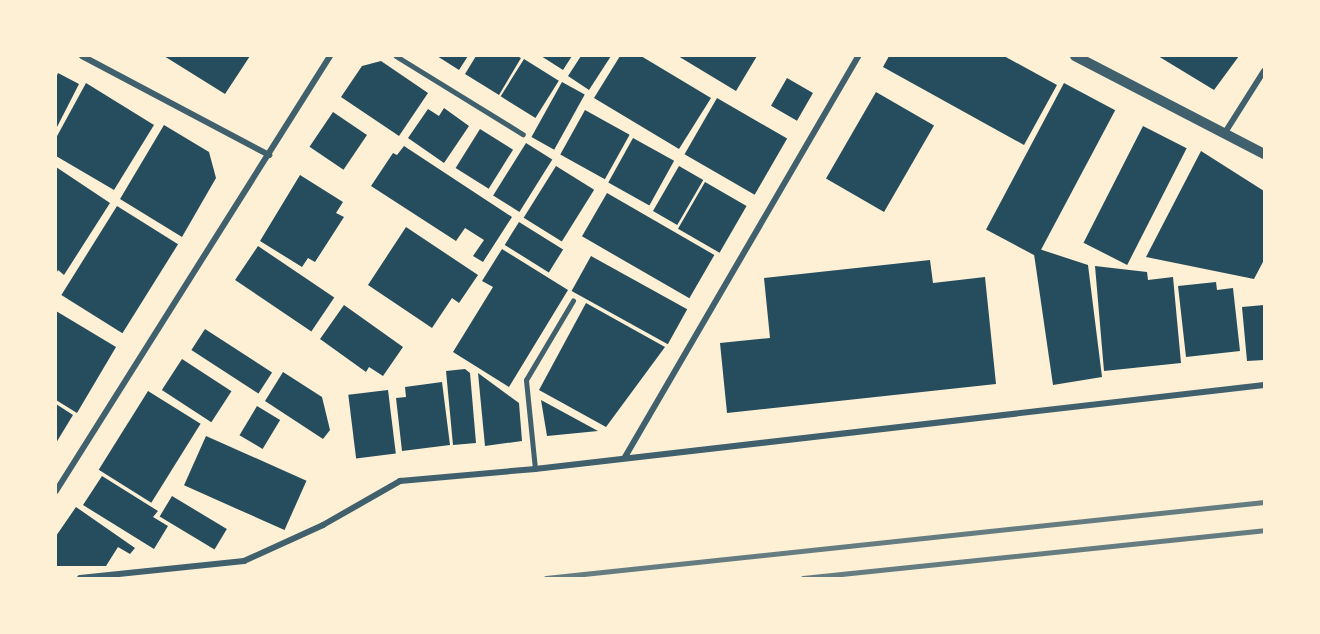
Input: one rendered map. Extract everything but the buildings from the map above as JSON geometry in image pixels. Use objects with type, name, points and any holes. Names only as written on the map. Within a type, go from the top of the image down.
[{"type":"street","points":[[82,56],[269,155]]},
{"type":"street","points":[[56,491],[330,56]]},
{"type":"street","points":[[625,457],[858,56]]},
{"type":"street","points":[[1075,56],[1226,131],[1264,154]]},
{"type":"street","points":[[1226,131],[1264,72]]},
{"type":"street","points":[[80,579],[244,561],[323,525],[400,481],[535,469],[1264,384]]},
{"type":"lane","points":[[396,56],[524,134]]},
{"type":"lane","points":[[535,469],[526,380],[573,301]]},
{"type":"railway","points":[[546,578],[1264,502]]},
{"type":"railway","points":[[803,578],[1264,530]]}]
